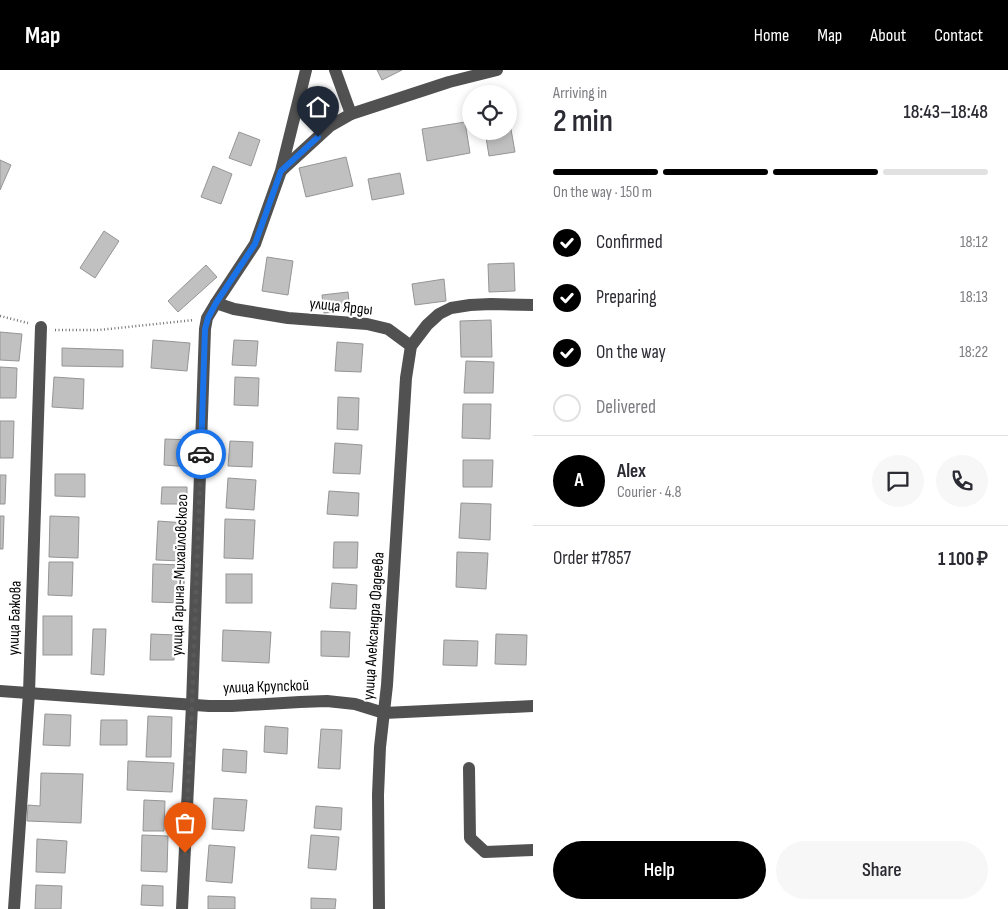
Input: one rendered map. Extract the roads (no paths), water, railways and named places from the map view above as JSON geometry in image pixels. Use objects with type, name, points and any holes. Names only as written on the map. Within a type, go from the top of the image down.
[{"type":"street","name":"улица Гарина-Михайловского","points":[[182,909],[192,704],[205,329],[208,318],[216,303],[255,244],[281,171],[306,70]]},
{"type":"street","points":[[335,70],[351,114]]},
{"type":"street","points":[[281,171],[330,126],[351,114],[449,82],[497,70]]},
{"type":"street","name":"улица Ярды","points":[[216,303],[234,309],[288,318],[367,324],[388,329],[411,346]]},
{"type":"street","points":[[411,346],[426,324],[451,308],[491,304],[533,305]]},
{"type":"street","name":"улица Бажова","points":[[14,909],[29,693],[41,327]]},
{"type":"street","name":"улица Александра Фадеева","points":[[379,909],[378,795],[380,747],[387,685],[406,378],[411,346]]},
{"type":"street","name":"улица Крупской","points":[[0,691],[232,706],[327,701],[355,704],[384,713],[533,706]]},
{"type":"street","points":[[469,768],[470,838],[485,852],[533,850]]}]
